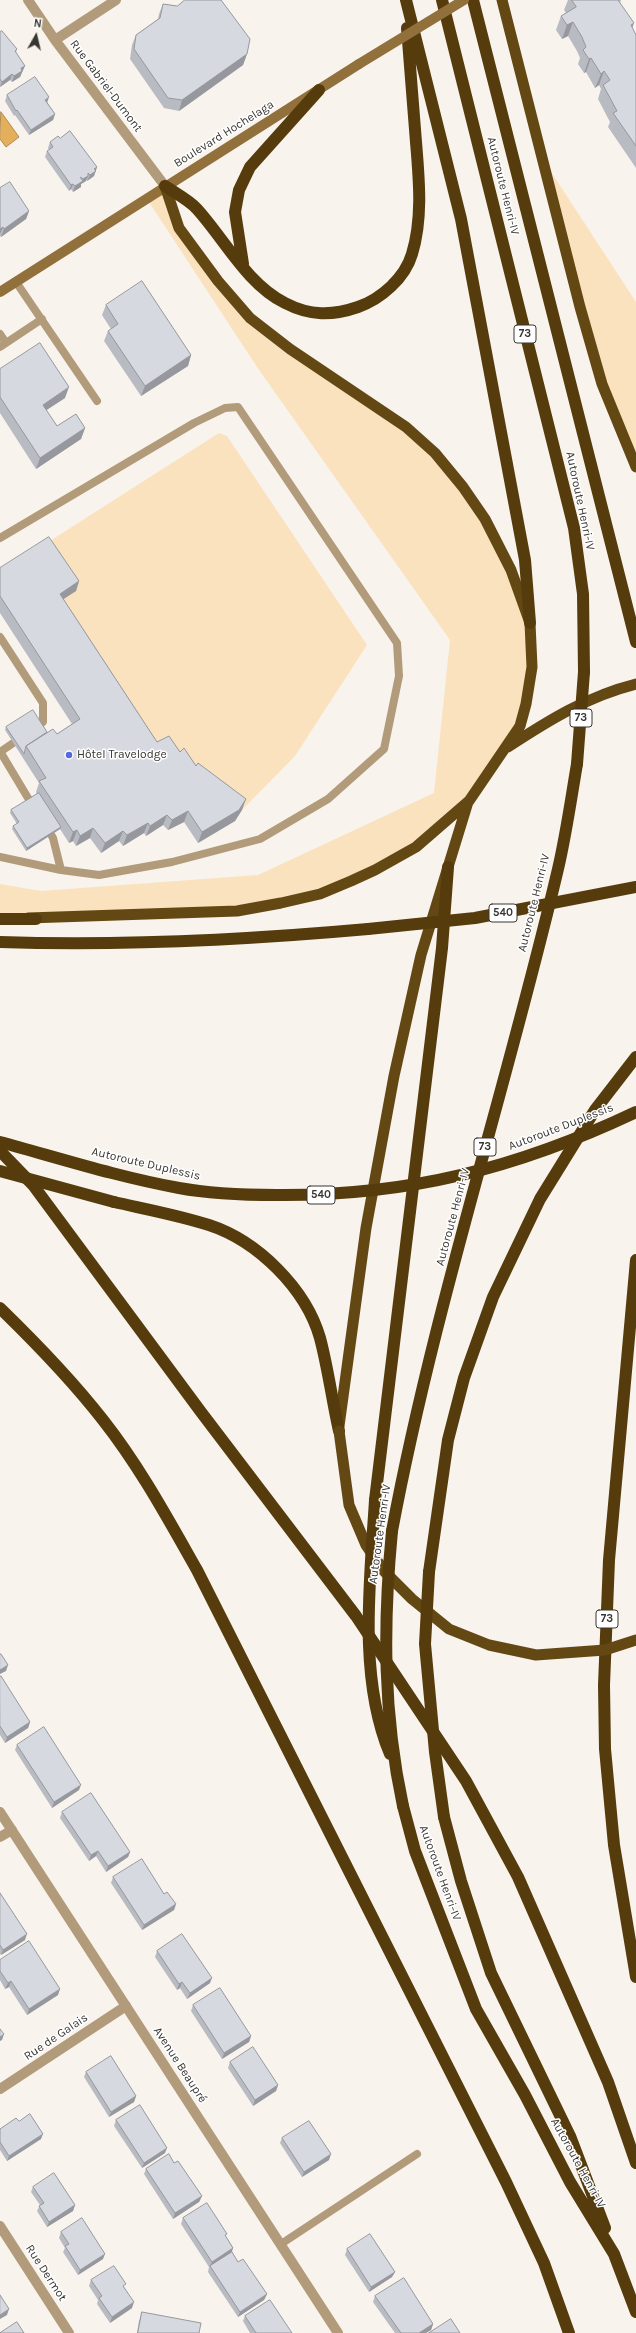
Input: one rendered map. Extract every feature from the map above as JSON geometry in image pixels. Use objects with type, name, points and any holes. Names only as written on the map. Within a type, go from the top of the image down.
[{"type":"highway","points":[[165,186],[196,208],[259,286],[285,303],[314,314],[343,312],[369,303],[385,292],[400,276],[412,255],[418,225],[419,188],[405,0]]},
{"type":"highway","points":[[0,919],[36,919],[236,911],[281,904],[320,894],[375,870],[416,847],[469,801],[520,726],[526,704],[532,667],[525,560],[464,234],[405,0]]},
{"type":"highway","name":"Autoroute Henri-IV","points":[[442,0],[574,528],[583,594],[584,672],[578,764],[558,868],[452,1274],[409,1447],[392,1531],[386,1597],[386,1669],[394,1766],[415,1851],[476,2009],[525,2095],[570,2182],[614,2254],[636,2312]]},
{"type":"highway","name":"Autoroute Henri-IV","points":[[473,0],[636,640]]},
{"type":"highway","points":[[502,0],[582,314],[602,384],[636,468]]},
{"type":"highway","points":[[243,265],[235,212],[239,190],[250,167],[319,90]]},
{"type":"highway","points":[[165,186],[179,228],[218,281],[250,318],[290,348],[406,428],[450,471],[485,519],[499,545],[511,570],[530,623]]},
{"type":"highway","points":[[504,750],[563,711],[608,691],[636,684]]},
{"type":"highway","points":[[339,1431],[366,1228],[394,1076],[421,955],[469,801]]},
{"type":"highway","points":[[394,1766],[380,1730],[374,1699],[368,1602],[375,1500],[442,948],[448,867]]},
{"type":"highway","name":"540","points":[[0,942],[58,944],[207,941],[368,929],[475,918],[636,887]]},
{"type":"highway","points":[[0,914],[36,919]]},
{"type":"highway","points":[[614,2254],[570,2136],[491,1973],[460,1881],[444,1817],[435,1752],[425,1644],[429,1572],[448,1440],[464,1378],[493,1298],[540,1199],[595,1110],[636,1057]]},
{"type":"highway","name":"Autoroute Duplessis","points":[[0,1142],[180,1188],[231,1195],[316,1195],[402,1187],[480,1172],[532,1156],[636,1112]]},
{"type":"highway","points":[[0,1150],[33,1185],[201,1412],[356,1616],[466,1781],[518,1877],[608,2082],[636,2163]]},
{"type":"highway","points":[[0,1171],[114,1202],[210,1225],[262,1255],[295,1287],[307,1307],[320,1338],[339,1431],[349,1505],[366,1545],[384,1570],[412,1599],[449,1629],[489,1645],[536,1655],[605,1650],[636,1640]]},
{"type":"highway","name":"73","points":[[636,1260],[610,1560],[604,1701],[604,1749],[614,1845],[636,1978]]},
{"type":"highway","points":[[0,1308],[47,1353],[104,1421],[154,1493],[198,1570],[506,2182],[544,2263],[569,2333]]},
{"type":"main road","name":"Boulevard Hochelaga","points":[[0,292],[165,186],[464,0]]},
{"type":"street","name":"Rue Gabriel-Dumont","points":[[28,0],[55,40],[165,186]]},
{"type":"street","points":[[55,40],[116,0]]},
{"type":"street","name":"Avenue Beaupré","points":[[0,1812],[338,2333]]},
{"type":"street","points":[[0,1837],[12,1830]]},
{"type":"street","name":"Rue de Galais","points":[[0,2089],[126,2006]]},
{"type":"street","name":"Rue Dermot","points":[[0,2226],[69,2333]]},
{"type":"lane","points":[[16,282],[97,401]]},
{"type":"lane","points":[[0,334],[3,345],[42,319]]},
{"type":"lane","points":[[0,538],[194,423],[225,408],[238,407],[397,643],[399,676],[384,749],[328,799],[260,839],[172,862],[99,875],[61,870],[0,857]]},
{"type":"lane","points":[[0,637],[43,704],[43,722],[0,752],[53,838],[61,870]]},
{"type":"lane","points":[[281,2244],[418,2154]]},
{"type":"shaded area","points":[[1,112],[19,137],[6,147],[0,139]]},
{"type":"shaded area","points":[[542,158],[636,302],[636,467],[602,384]]},
{"type":"shaded area","points":[[165,186],[179,228],[250,318],[406,427],[485,519],[530,623],[532,667],[520,726],[469,801],[441,826],[351,881],[236,911],[0,914],[0,884],[41,891],[258,875],[434,793],[450,640],[257,367],[147,199]]},
{"type":"shaded area","points":[[219,433],[227,436],[367,645],[295,756],[242,810],[194,773],[154,752],[56,604],[45,548],[53,539]]},
{"type":"building","points":[[185,0],[221,0],[250,39],[247,54],[182,100],[168,98],[134,49],[136,35],[160,18],[163,4],[177,6]]},
{"type":"building","points":[[572,0],[618,0],[634,23],[631,25],[636,35],[636,146],[613,113],[617,111],[603,85],[610,80],[604,71],[601,74],[591,58],[589,59],[583,50],[586,47],[573,22],[567,25],[561,16],[576,7]]},
{"type":"building","points":[[2,31],[17,49],[15,51],[25,66],[21,68],[22,71],[14,76],[12,74],[2,82],[0,79],[0,32]]},
{"type":"building","points":[[35,77],[49,97],[45,100],[55,114],[31,130],[17,110],[16,111],[7,95]]},
{"type":"building","points":[[70,131],[97,167],[94,169],[96,171],[90,175],[88,173],[88,176],[83,179],[80,177],[83,181],[75,186],[73,184],[71,185],[47,151],[53,147],[50,142],[58,136],[60,138]]},
{"type":"building","points":[[10,182],[29,211],[4,229],[3,227],[0,229],[0,188]]},
{"type":"building","points":[[142,281],[191,355],[145,386],[108,331],[118,324],[106,305]]},
{"type":"building","points":[[40,343],[69,387],[43,405],[57,426],[76,414],[85,428],[40,458],[0,397],[0,369]]},
{"type":"building","points":[[49,537],[79,581],[60,594],[157,742],[169,736],[180,752],[184,748],[196,766],[198,763],[246,799],[239,810],[202,832],[188,811],[172,820],[167,815],[150,826],[148,823],[127,835],[123,831],[105,843],[93,828],[80,836],[77,830],[73,832],[39,781],[46,778],[26,746],[53,729],[57,734],[80,719],[0,596],[0,568]]},
{"type":"building","points":[[33,710],[47,732],[26,746],[24,754],[6,727]]},
{"type":"building","points":[[39,793],[61,827],[27,848],[13,826],[19,822],[11,810]]},
{"type":"building","points":[[0,1654],[8,1665],[0,1670]]},
{"type":"building","points":[[0,1676],[30,1722],[7,1737],[0,1726]]},
{"type":"building","points":[[44,1727],[81,1785],[54,1802],[17,1745]]},
{"type":"building","points":[[91,1793],[130,1852],[108,1866],[98,1851],[91,1855],[62,1812]]},
{"type":"building","points":[[142,1859],[164,1894],[167,1892],[176,1904],[144,1925],[113,1877]]},
{"type":"building","points":[[0,1893],[27,1934],[3,1950],[0,1945]]},
{"type":"building","points":[[182,1934],[212,1978],[190,1993],[182,1982],[179,1984],[157,1951]]},
{"type":"building","points":[[29,1941],[60,1989],[29,2009],[11,1981],[8,1983],[0,1971],[0,1960]]},
{"type":"building","points":[[220,1988],[251,2036],[224,2053],[193,2005]]},
{"type":"building","points":[[0,2029],[4,2034],[0,2037]]},
{"type":"building","points":[[253,2047],[278,2085],[255,2100],[230,2062]]},
{"type":"building","points":[[111,2056],[136,2096],[111,2112],[86,2072]]},
{"type":"building","points":[[140,2105],[167,2148],[144,2163],[116,2120]]},
{"type":"building","points":[[30,2114],[43,2134],[9,2156],[0,2142],[0,2129],[16,2118],[19,2121]]},
{"type":"building","points":[[309,2121],[331,2154],[304,2172],[282,2138]]},
{"type":"building","points":[[169,2154],[174,2163],[178,2161],[202,2196],[175,2213],[146,2169]]},
{"type":"building","points":[[54,2173],[75,2205],[49,2222],[39,2206],[44,2203],[33,2187]]},
{"type":"building","points":[[207,2203],[227,2234],[225,2235],[233,2248],[212,2262],[183,2218]]},
{"type":"building","points":[[82,2218],[105,2254],[80,2270],[65,2246],[69,2244],[61,2232]]},
{"type":"building","points":[[370,2234],[395,2272],[371,2287],[347,2249]]},
{"type":"building","points":[[232,2252],[238,2262],[243,2259],[267,2294],[240,2312],[210,2266]]},
{"type":"building","points":[[114,2266],[126,2284],[123,2286],[134,2302],[112,2317],[99,2298],[102,2296],[91,2280]]},
{"type":"building","points":[[404,2278],[433,2324],[419,2333],[401,2333],[375,2296]]},
{"type":"building","points":[[0,2295],[9,2309],[0,2315]]},
{"type":"building","points":[[270,2300],[292,2333],[256,2333],[245,2316]]},
{"type":"building","points":[[142,2312],[201,2323],[199,2333],[138,2333]]},
{"type":"building","points":[[451,2319],[460,2333],[429,2333]]},
{"type":"building","points":[[17,2322],[24,2333],[0,2333]]},
{"type":"place","name":"Hôtel Travelodge","points":[[69,755]]}]
